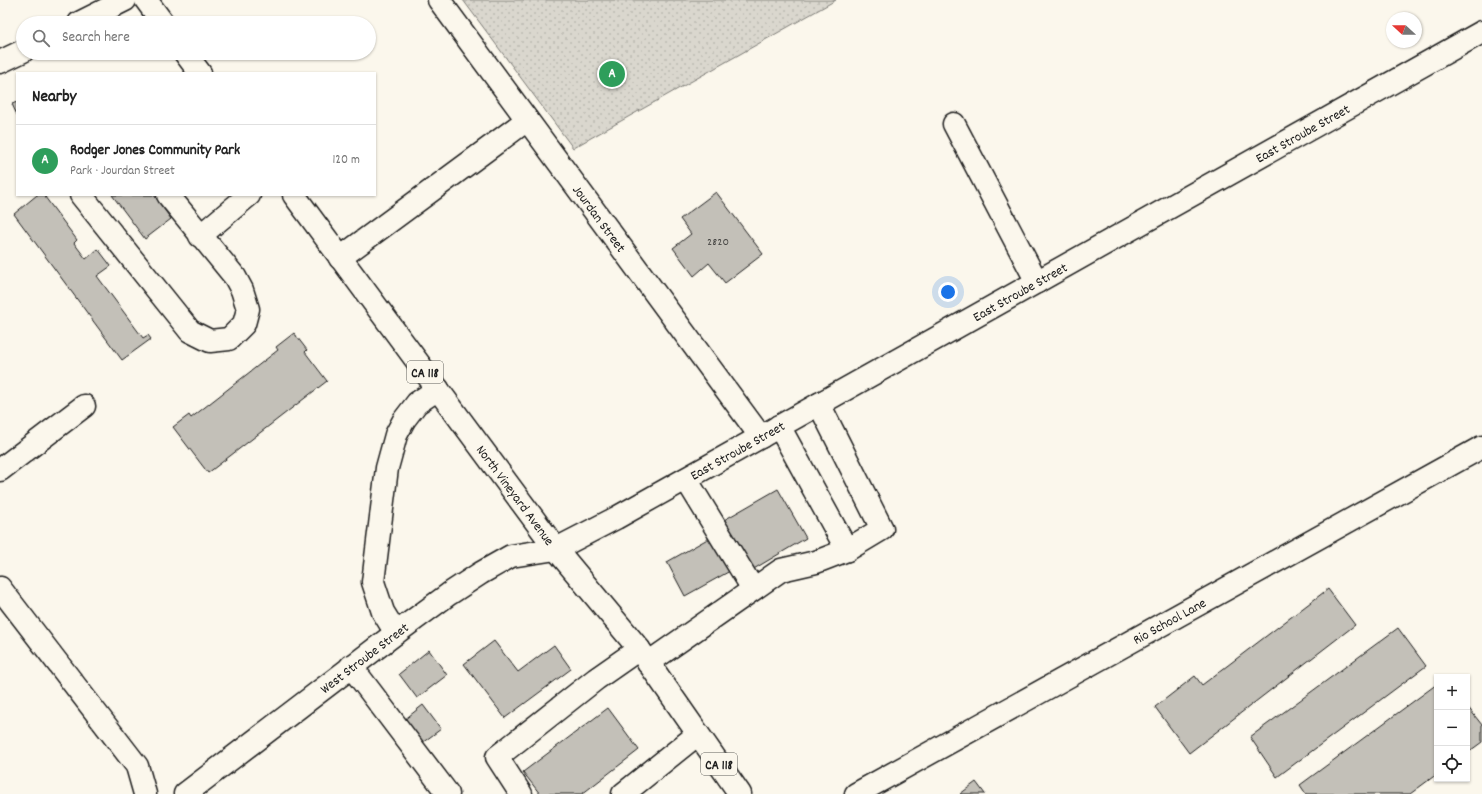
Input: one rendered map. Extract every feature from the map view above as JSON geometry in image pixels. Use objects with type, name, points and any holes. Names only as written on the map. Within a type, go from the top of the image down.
[{"type":"street","points":[[93,16],[125,0]]},
{"type":"street","points":[[146,0],[158,16]]},
{"type":"street","name":"Jourdan Street","points":[[439,0],[761,437]]},
{"type":"street","name":"East Stroube Street","points":[[556,549],[686,479],[1482,32]]},
{"type":"street","points":[[0,62],[16,54]]},
{"type":"street","points":[[190,60],[199,72]]},
{"type":"street","points":[[340,258],[527,120]]},
{"type":"street","points":[[954,124],[1036,282]]},
{"type":"street","points":[[83,196],[190,331],[210,341],[228,339],[244,324],[248,309],[242,290],[235,277],[169,196]]},
{"type":"street","points":[[200,236],[248,196]]},
{"type":"street","name":"North Vineyard Avenue","points":[[295,196],[556,549],[644,656],[740,794]]},
{"type":"street","points":[[396,633],[383,612],[373,582],[387,468],[396,435],[404,420],[417,403],[438,389]]},
{"type":"street","points":[[521,794],[497,757],[596,679],[644,656],[754,589],[781,570],[816,562],[847,550],[882,529],[819,404]]},
{"type":"street","points":[[0,470],[84,406]]},
{"type":"street","points":[[779,426],[847,550]]},
{"type":"street","name":"Rio School Lane","points":[[856,794],[1482,447]]},
{"type":"street","points":[[686,479],[754,589]]},
{"type":"street","name":"West Stroube Street","points":[[185,794],[351,666],[449,594],[511,556],[556,549]]},
{"type":"street","points":[[0,588],[137,766],[145,794]]},
{"type":"street","points":[[351,666],[448,794]]},
{"type":"street","points":[[623,794],[698,734]]},
{"type":"shaded area","points":[[463,0],[836,0],[573,148]]},
{"type":"building","points":[[16,102],[16,113],[12,104]]},
{"type":"building","points":[[716,192],[763,254],[725,283],[709,263],[694,276],[673,248],[691,234],[680,219]]},
{"type":"building","points":[[36,196],[46,196],[45,197],[77,240],[74,243],[86,259],[98,249],[111,266],[97,276],[143,338],[148,335],[151,339],[122,360],[14,214]]},
{"type":"building","points":[[113,196],[155,196],[171,219],[145,239]]},
{"type":"building","points":[[294,333],[307,350],[305,352],[327,381],[208,473],[173,427],[189,415],[191,418],[278,350],[276,347]]},
{"type":"building","points":[[778,489],[806,538],[752,570],[724,520]]},
{"type":"building","points":[[711,537],[730,571],[685,596],[667,562]]},
{"type":"building","points":[[1328,589],[1355,625],[1189,753],[1155,707],[1195,676],[1202,685]]},
{"type":"building","points":[[1398,628],[1426,666],[1277,777],[1250,737]]},
{"type":"building","points":[[494,641],[518,672],[554,645],[571,669],[505,718],[464,664]]},
{"type":"building","points":[[429,650],[447,675],[417,698],[399,674]]},
{"type":"building","points":[[1434,686],[1434,776],[1410,794],[1306,794],[1300,785]]},
{"type":"building","points":[[423,705],[441,729],[422,743],[404,720]]},
{"type":"building","points":[[608,708],[639,750],[582,794],[540,794],[523,772]]},
{"type":"building","points":[[1470,710],[1482,725],[1482,742],[1470,751]]},
{"type":"building","points":[[976,782],[985,794],[960,794]]},
{"type":"place","name":"Rodger Jones Community Park","points":[[612,74]]}]
